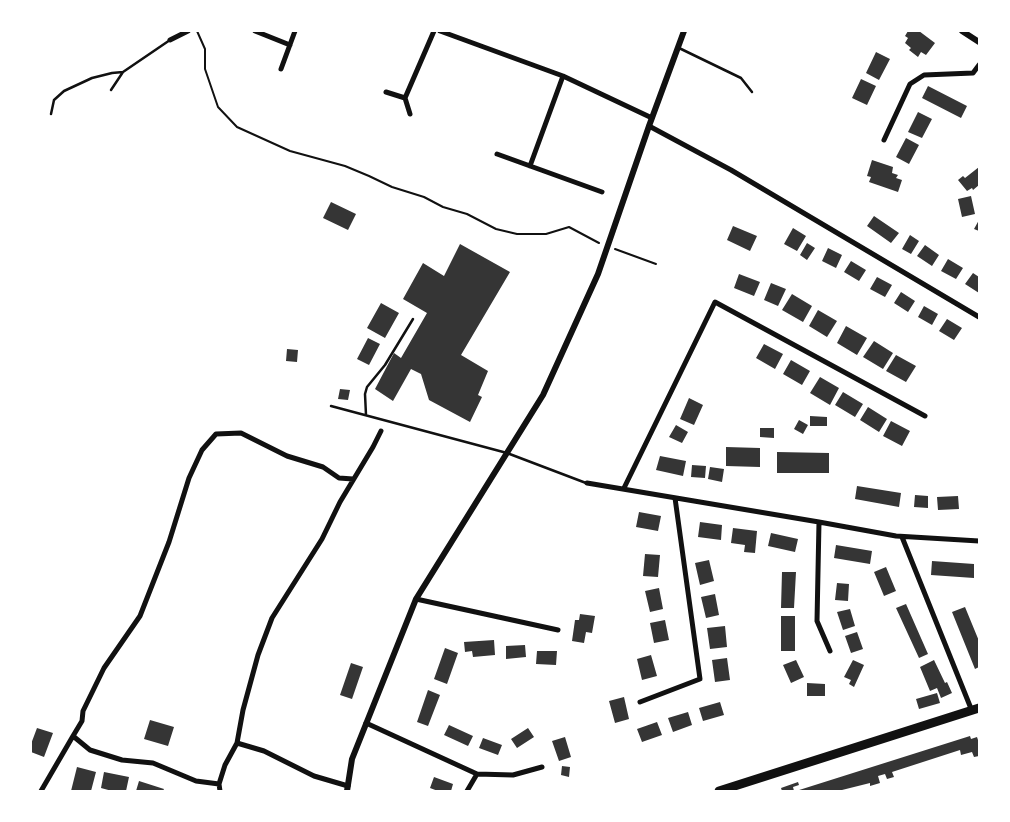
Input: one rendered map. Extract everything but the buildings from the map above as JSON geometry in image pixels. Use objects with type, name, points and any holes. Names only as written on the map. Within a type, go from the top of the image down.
[{"type":"main road","points":[[719,791],[975,710]]},
{"type":"street","points":[[170,40],[188,31]]},
{"type":"street","points":[[255,31],[290,45]]},
{"type":"street","points":[[281,69],[295,31]]},
{"type":"street","points":[[410,114],[405,98],[434,31]]},
{"type":"street","points":[[440,31],[563,76],[652,118]]},
{"type":"street","points":[[237,743],[264,751],[314,776],[347,788],[352,758],[416,600],[543,394],[598,274],[684,31]]},
{"type":"street","points":[[962,31],[979,42]]},
{"type":"street","points":[[884,140],[910,84],[924,75],[973,73],[979,65]]},
{"type":"street","points":[[530,166],[563,76]]},
{"type":"street","points":[[386,92],[405,98]]},
{"type":"street","points":[[649,126],[731,170],[979,317]]},
{"type":"street","points":[[497,154],[602,192]]},
{"type":"street","points":[[624,488],[716,302],[925,416]]},
{"type":"street","points":[[220,791],[219,784],[225,765],[237,743],[243,710],[258,655],[272,618],[322,539],[340,502],[381,431]]},
{"type":"street","points":[[41,791],[82,721],[83,711],[104,668],[140,616],[169,542],[189,478],[202,450],[216,434],[241,433],[287,456],[323,467],[339,478],[353,479]]},
{"type":"street","points":[[588,483],[902,537],[979,541]]},
{"type":"street","points":[[640,702],[700,679],[675,498]]},
{"type":"street","points":[[819,522],[818,621],[830,651]]},
{"type":"street","points":[[902,537],[975,710]]},
{"type":"street","points":[[416,600],[558,630]]},
{"type":"street","points":[[366,723],[478,774],[513,775],[542,767]]},
{"type":"street","points":[[73,736],[90,750],[122,760],[153,763],[196,781],[219,784]]},
{"type":"street","points":[[467,791],[478,774]]},
{"type":"lane","points":[[111,90],[123,72],[170,40]]},
{"type":"lane","points":[[678,47],[740,78],[752,92]]},
{"type":"lane","points":[[51,114],[54,100],[64,90],[92,78],[123,72]]},
{"type":"lane","points":[[366,415],[367,387],[385,365],[413,319]]},
{"type":"lane","points":[[331,406],[507,453],[588,483]]},
{"type":"path","points":[[197,31],[205,49],[205,69],[218,107],[237,128],[290,151],[345,166],[392,187],[467,214],[496,229],[517,234],[546,234],[569,228],[608,246],[656,264]]}]
